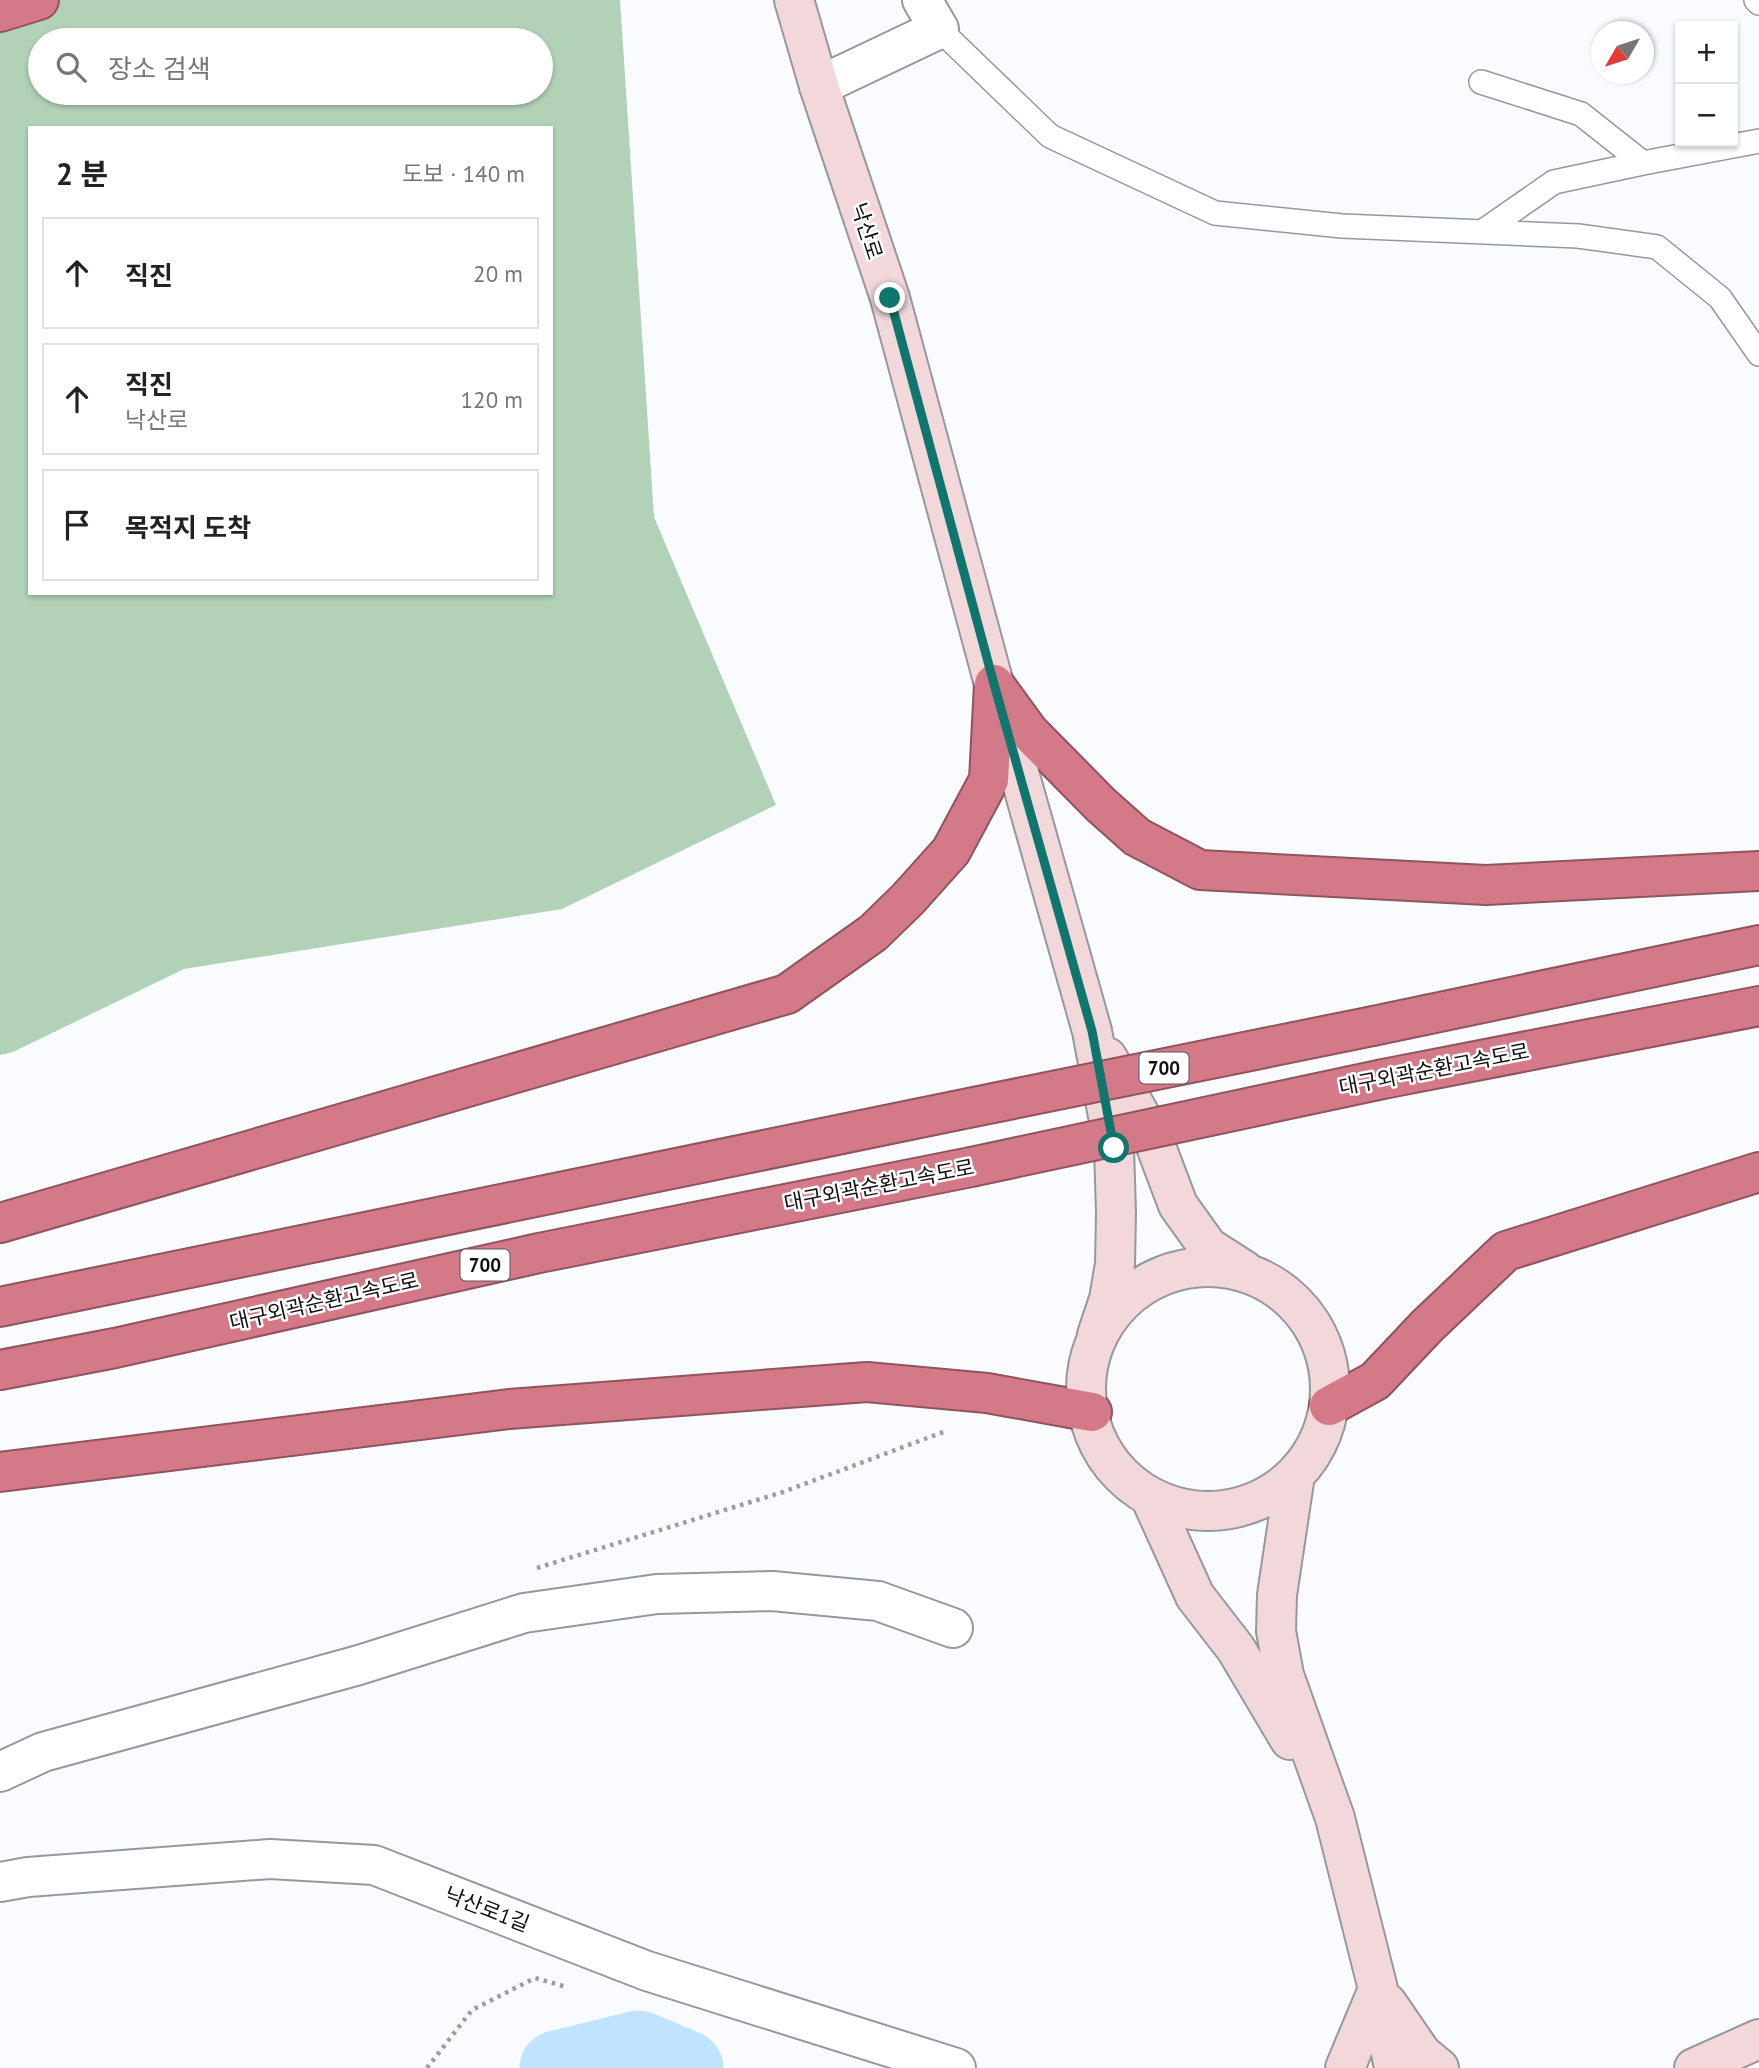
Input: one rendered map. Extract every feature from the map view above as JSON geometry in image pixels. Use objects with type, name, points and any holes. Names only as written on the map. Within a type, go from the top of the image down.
[{"type":"highway","points":[[0,12],[39,0]]},
{"type":"highway","points":[[994,684],[1029,732],[1066,772],[1110,813],[1137,837],[1200,870],[1486,885],[1759,871]]},
{"type":"highway","points":[[0,1223],[787,994],[873,933],[908,899],[951,850],[989,780],[994,684]]},
{"type":"highway","name":"700","points":[[0,1307],[1759,945]]},
{"type":"highway","name":"대구외곽순환고속도로","points":[[0,1370],[115,1348],[539,1253],[971,1167],[1383,1079],[1759,1006]]},
{"type":"highway","points":[[1329,1406],[1375,1381],[1427,1326],[1506,1251],[1759,1172]]},
{"type":"highway","points":[[0,1472],[509,1409],[867,1382],[978,1392],[1092,1412]]},
{"type":"main road","name":"낙산로","points":[[794,0],[819,86],[890,298],[994,684],[1092,1031]]},
{"type":"main road","points":[[1092,1031],[1152,1136],[1178,1205],[1208,1247],[1285,1294],[1312,1326],[1328,1365],[1329,1406],[1318,1444],[1295,1475],[1264,1499],[1227,1511],[1189,1511],[1151,1499],[1120,1476],[1085,1395],[1086,1363],[1109,1298],[1115,1264],[1116,1213],[1114,1148],[1092,1031]]},
{"type":"main road","points":[[1097,1335],[1129,1293],[1166,1273],[1207,1266],[1248,1273]]},
{"type":"main road","points":[[1295,1475],[1277,1595],[1276,1631],[1284,1675],[1335,1818],[1378,1989],[1394,2068]]},
{"type":"main road","points":[[1151,1499],[1195,1596],[1236,1649],[1335,1818]]},
{"type":"main road","points":[[1345,2068],[1378,1989]]},
{"type":"main road","points":[[1378,1989],[1422,2054],[1439,2068]]},
{"type":"main road","points":[[1694,2068],[1759,2039]]},
{"type":"street","points":[[819,86],[930,15]]},
{"type":"street","points":[[0,1772],[43,1752],[219,1705],[538,1611],[657,1594],[772,1591],[878,1601],[953,1628]]},
{"type":"street","name":"낙산로1길","points":[[0,1882],[28,1877],[270,1858],[373,1865],[647,1971],[956,2068]]},
{"type":"lane","points":[[930,15],[1050,136],[1214,213],[1342,226],[1578,236],[1657,247],[1720,298],[1759,354]]},
{"type":"lane","points":[[1481,82],[1581,114],[1643,163]]},
{"type":"lane","points":[[1482,232],[1554,182],[1759,141]]},
{"type":"path","points":[[533,1570],[783,1492],[960,1426],[978,1392]]},
{"type":"path","points":[[427,2068],[472,2010],[535,1978],[575,1989]]},
{"type":"green space","points":[[0,0],[620,0],[654,517],[776,805],[562,909],[184,969],[13,1052],[0,1055]]},
{"type":"waterway","points":[[557,2068],[639,2048],[686,2068]]},
{"type":"route","points":[[890,298],[994,684],[1092,1031],[1114,1148]]}]
